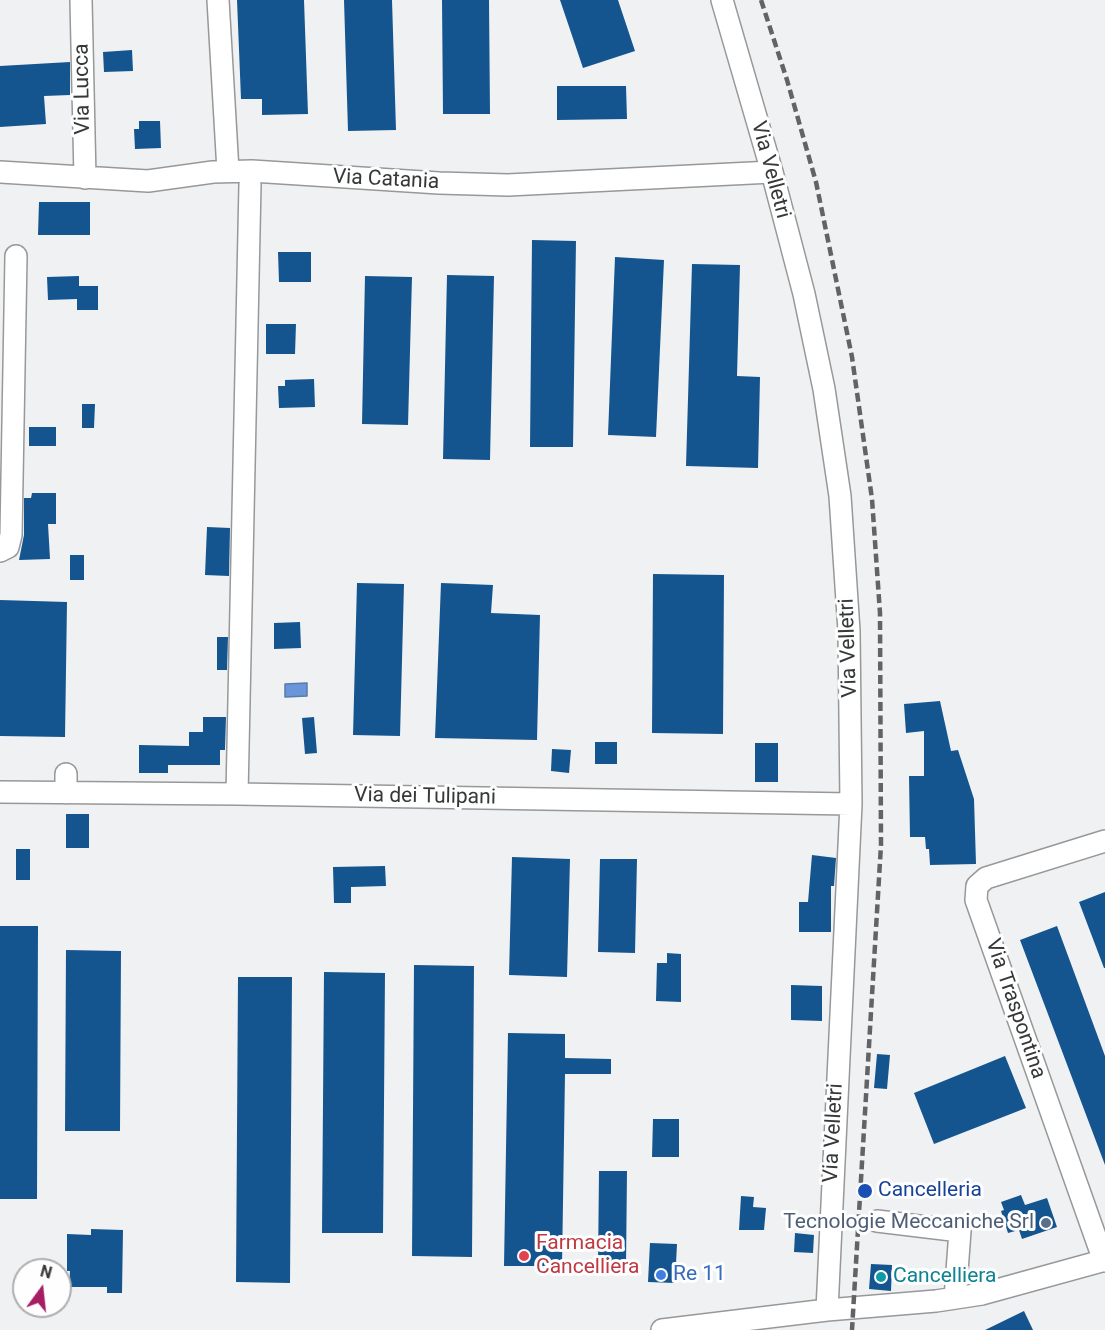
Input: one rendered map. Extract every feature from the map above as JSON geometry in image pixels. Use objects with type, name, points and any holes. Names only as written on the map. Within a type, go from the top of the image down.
[{"type":"street","name":"Via Lucca","points":[[81,0],[85,178]]},
{"type":"street","points":[[218,0],[228,171]]},
{"type":"street","name":"Via Velletri","points":[[722,0],[772,172],[804,294],[837,462],[849,631],[851,804],[827,1310]]},
{"type":"street","name":"Via Catania","points":[[0,172],[157,180],[228,171],[281,172],[439,183],[508,184],[772,172]]},
{"type":"street","points":[[237,794],[250,184]]},
{"type":"street","points":[[0,551],[8,547],[10,535],[16,256]]},
{"type":"street","name":"Via dei Tulipani","points":[[0,792],[66,784],[237,794],[851,804]]},
{"type":"street","name":"Via Traspontina","points":[[1104,1261],[976,900],[977,886],[986,878],[1105,842]]},
{"type":"street","points":[[877,1221],[960,1231],[955,1298]]},
{"type":"street","points":[[662,1330],[982,1294],[1104,1261]]},
{"type":"water","points":[[307,683],[307,696],[285,697],[285,684]]},
{"type":"building","points":[[237,0],[304,0],[308,114],[262,115],[262,99],[241,99]]},
{"type":"building","points":[[344,0],[392,0],[396,130],[348,131]]},
{"type":"building","points":[[442,0],[489,0],[490,114],[443,114]]},
{"type":"building","points":[[560,0],[618,0],[635,51],[583,68]]},
{"type":"building","points":[[132,50],[133,71],[104,72],[103,52]]},
{"type":"building","points":[[70,62],[70,95],[44,96],[46,124],[0,127],[0,66]]},
{"type":"building","points":[[557,86],[626,86],[627,119],[557,120]]},
{"type":"building","points":[[139,121],[160,121],[161,148],[135,149],[134,129],[139,129]]},
{"type":"building","points":[[39,202],[90,202],[90,235],[38,235]]},
{"type":"building","points":[[532,240],[576,241],[573,447],[530,447]]},
{"type":"building","points":[[278,252],[311,252],[311,282],[279,282]]},
{"type":"building","points":[[615,257],[664,260],[656,437],[608,435]]},
{"type":"building","points":[[692,264],[740,265],[737,376],[760,377],[758,468],[686,466]]},
{"type":"building","points":[[447,275],[494,276],[490,460],[443,459]]},
{"type":"building","points":[[79,276],[79,286],[98,286],[98,310],[77,310],[77,299],[48,300],[47,277]]},
{"type":"building","points":[[365,276],[412,277],[408,425],[362,424]]},
{"type":"building","points":[[266,324],[296,324],[295,354],[266,354]]},
{"type":"building","points":[[314,379],[315,407],[279,408],[278,386],[285,386],[285,380]]},
{"type":"building","points":[[82,404],[95,404],[94,428],[82,428]]},
{"type":"building","points":[[29,427],[56,427],[56,446],[29,446]]},
{"type":"building","points":[[32,493],[56,493],[56,524],[48,524],[50,559],[19,560],[24,535],[24,498],[31,498]]},
{"type":"building","points":[[207,527],[230,528],[229,576],[205,575]]},
{"type":"building","points":[[70,555],[84,555],[84,580],[70,580]]},
{"type":"building","points":[[653,574],[724,575],[723,734],[652,733]]},
{"type":"building","points":[[357,583],[404,584],[400,736],[353,735]]},
{"type":"building","points":[[441,583],[493,585],[491,613],[540,615],[537,740],[435,738]]},
{"type":"building","points":[[0,600],[67,602],[65,737],[0,736]]},
{"type":"building","points":[[300,622],[301,648],[274,649],[274,623]]},
{"type":"building","points":[[217,637],[228,637],[227,670],[217,670]]},
{"type":"building","points":[[940,701],[951,751],[958,750],[974,799],[976,864],[930,865],[929,849],[926,849],[925,837],[910,837],[909,776],[924,776],[924,731],[906,733],[904,704]]},
{"type":"building","points":[[203,717],[226,717],[225,750],[220,750],[220,765],[168,765],[168,773],[139,773],[139,745],[189,746],[189,732],[203,732]]},
{"type":"building","points":[[314,717],[317,753],[305,754],[302,718]]},
{"type":"building","points":[[595,742],[617,742],[617,764],[595,764]]},
{"type":"building","points":[[755,743],[778,743],[778,782],[755,782]]},
{"type":"building","points":[[552,749],[571,750],[569,773],[551,771]]},
{"type":"building","points":[[66,814],[89,814],[89,848],[66,848]]},
{"type":"building","points":[[16,849],[30,849],[30,880],[16,880]]},
{"type":"building","points":[[812,855],[836,858],[834,886],[831,886],[831,932],[799,932],[799,902],[808,902]]},
{"type":"building","points":[[512,857],[570,859],[567,977],[509,975]]},
{"type":"building","points":[[600,859],[637,859],[635,953],[598,952]]},
{"type":"building","points":[[385,866],[386,886],[351,887],[351,903],[334,903],[333,867]]},
{"type":"building","points":[[1105,892],[1105,968],[1104,968],[1079,902]]},
{"type":"building","points":[[0,926],[38,926],[37,1199],[0,1199]]},
{"type":"building","points":[[1057,926],[1105,1056],[1105,1165],[1020,940]]},
{"type":"building","points":[[66,950],[121,951],[120,1131],[65,1131]]},
{"type":"building","points":[[667,953],[681,954],[681,1002],[656,1001],[657,963],[667,963]]},
{"type":"building","points":[[414,965],[474,966],[472,1257],[412,1256]]},
{"type":"building","points":[[324,972],[385,973],[383,1233],[322,1233]]},
{"type":"building","points":[[238,977],[292,977],[290,1283],[236,1282]]},
{"type":"building","points":[[791,985],[822,986],[822,1021],[791,1020]]},
{"type":"building","points":[[508,1033],[565,1034],[565,1058],[611,1059],[611,1074],[565,1074],[562,1266],[504,1266]]},
{"type":"building","points":[[877,1054],[890,1055],[887,1089],[874,1088]]},
{"type":"building","points":[[1005,1056],[1026,1108],[934,1144],[914,1093]]},
{"type":"building","points":[[653,1119],[679,1119],[679,1157],[652,1157]]},
{"type":"building","points":[[599,1171],[627,1171],[626,1266],[598,1266]]},
{"type":"building","points":[[1021,1195],[1025,1205],[1047,1198],[1057,1227],[1022,1239],[1019,1230],[1008,1233],[1001,1211],[1004,1210],[1001,1202]]},
{"type":"building","points":[[741,1196],[754,1197],[753,1207],[766,1208],[764,1230],[739,1230]]},
{"type":"building","points":[[91,1229],[123,1230],[122,1293],[107,1293],[107,1287],[72,1287],[72,1258],[67,1258],[67,1234],[91,1235]]},
{"type":"building","points":[[795,1233],[814,1235],[813,1253],[794,1252]]},
{"type":"building","points":[[650,1243],[677,1244],[675,1283],[648,1282]]},
{"type":"building","name":"Cancelliera","points":[[871,1264],[892,1265],[891,1291],[869,1289]]},
{"type":"building","points":[[1024,1311],[1033,1330],[985,1330]]},
{"type":"railway","points":[[761,0],[816,182],[852,357],[872,499],[880,613],[881,845],[852,1330]]},
{"type":"place","name":"Cancelleria","points":[[865,1191]]},
{"type":"place","name":"Tecnologie Meccaniche Srl","points":[[1046,1223]]},
{"type":"place","name":"Farmacia Cancelliera","points":[[524,1256]]},
{"type":"place","name":"Re 11","points":[[661,1275]]},
{"type":"place","name":"Cancelliera","points":[[881,1277]]}]
